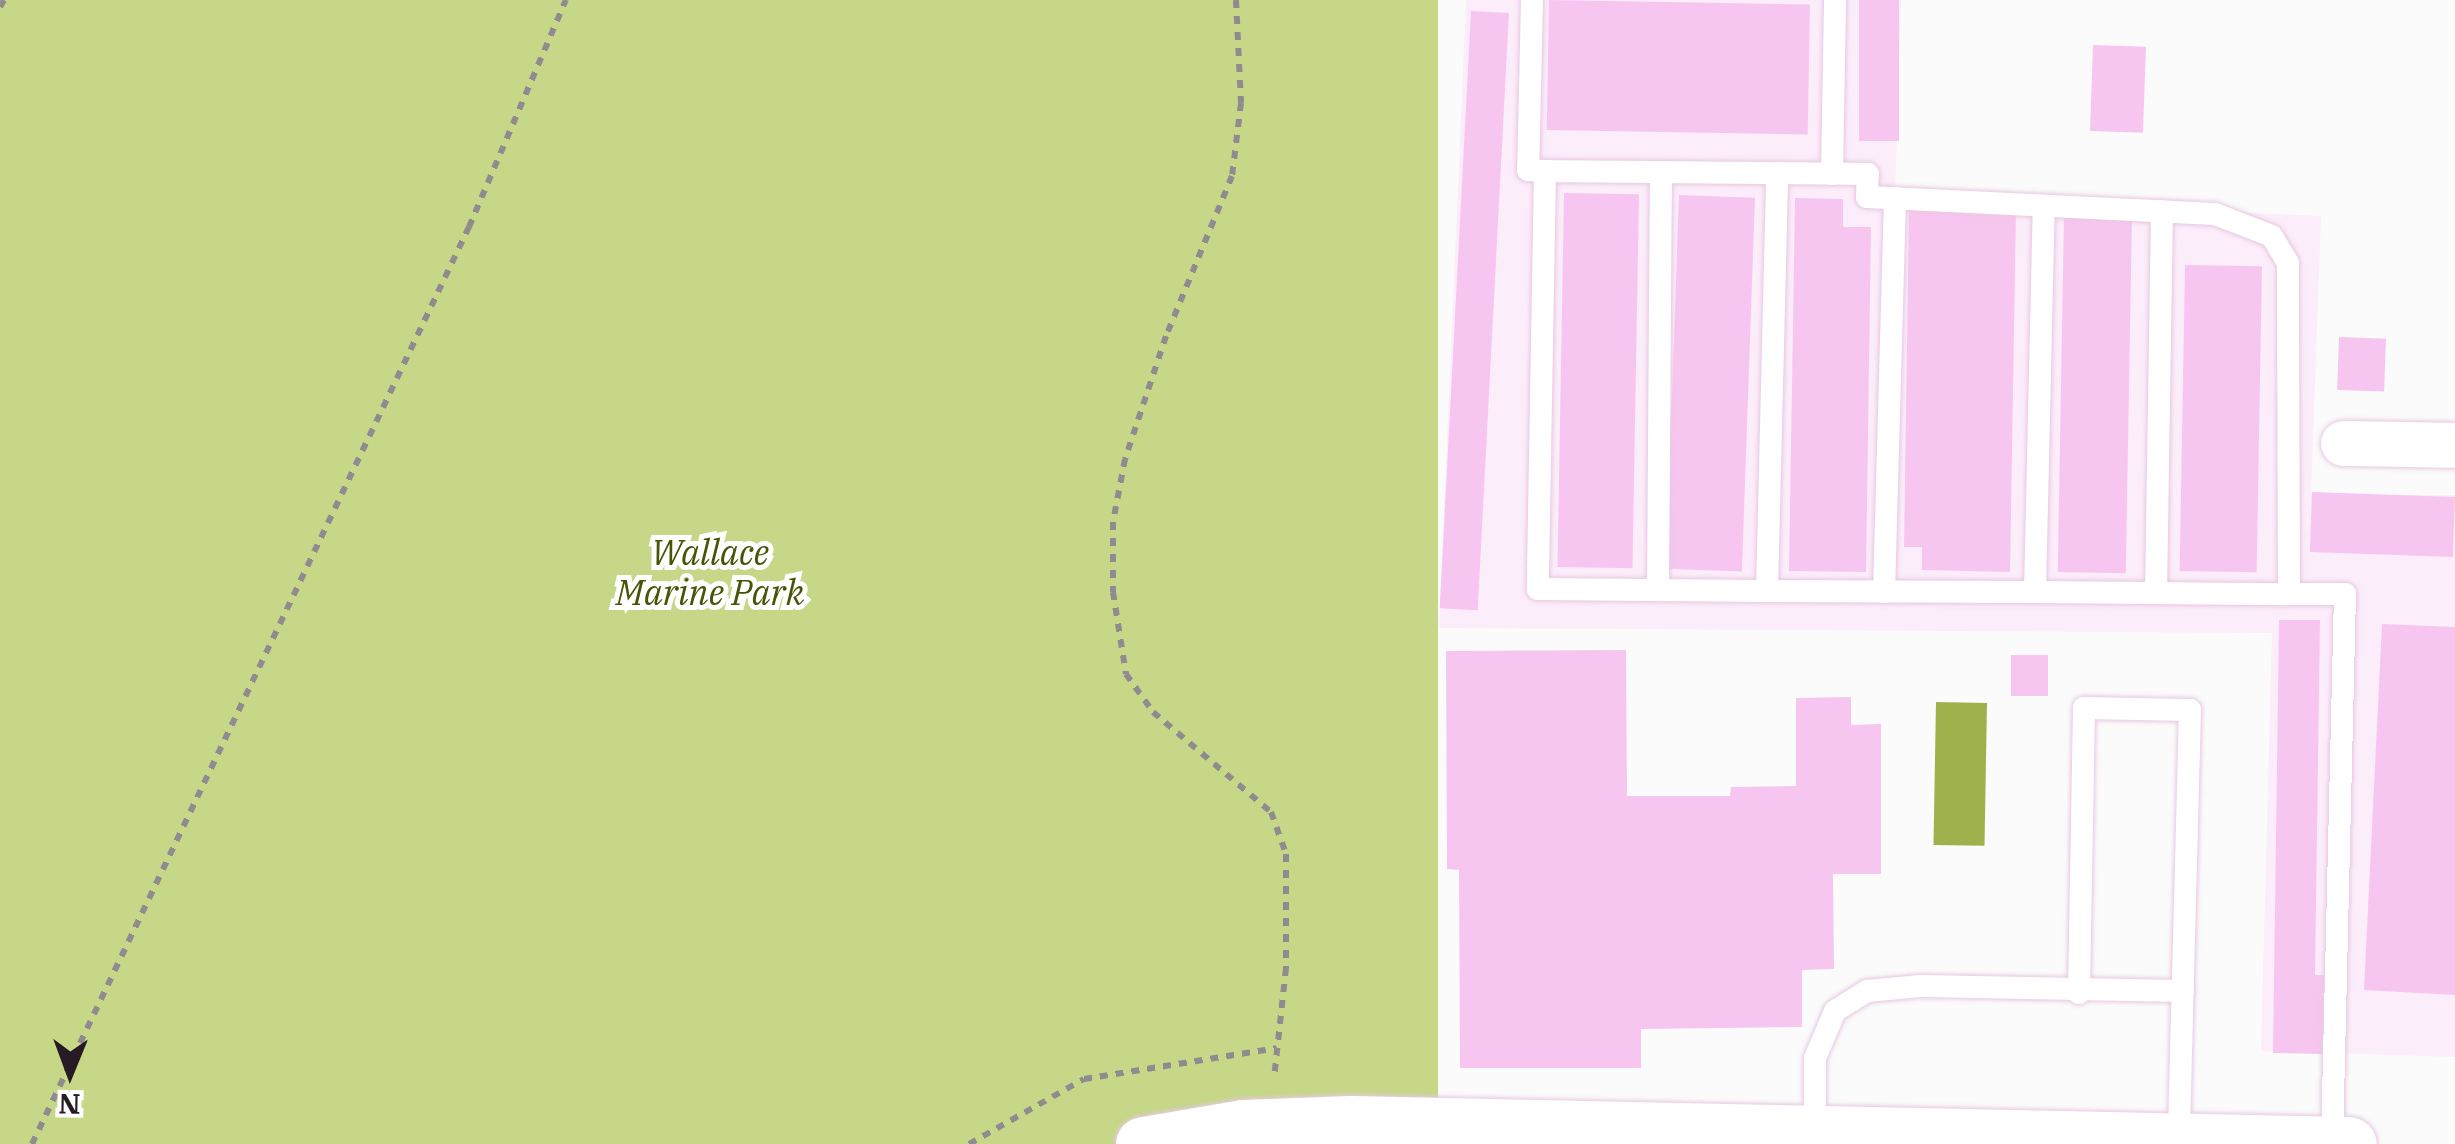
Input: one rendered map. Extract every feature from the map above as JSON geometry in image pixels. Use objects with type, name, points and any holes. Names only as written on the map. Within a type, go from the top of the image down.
[{"type":"street","points":[[2343,443],[2455,445]]},
{"type":"street","points":[[1143,1144],[1273,1126],[1814,1138],[2180,1138],[2349,1144]]},
{"type":"lane","points":[[1532,0],[1528,170],[1868,174],[1867,197],[2215,214],[2272,236],[2288,263],[2288,594]]},
{"type":"lane","points":[[1832,174],[1835,0]]},
{"type":"lane","points":[[1545,171],[1538,589],[2345,594],[2332,1143]]},
{"type":"lane","points":[[1658,590],[1661,172]]},
{"type":"lane","points":[[1768,591],[1777,173]]},
{"type":"lane","points":[[1884,592],[1895,198]]},
{"type":"lane","points":[[2035,592],[2044,206]]},
{"type":"lane","points":[[2156,593],[2162,212]]},
{"type":"lane","points":[[2079,993],[2084,708],[2190,710],[2180,1138]]},
{"type":"lane","points":[[1814,1138],[1815,1058],[1834,1011],[1867,991],[1921,986],[2079,993],[2183,990]]},
{"type":"path","points":[[0,7],[4,0]]},
{"type":"path","points":[[32,1144],[468,227],[566,0]]},
{"type":"path","points":[[1236,0],[1241,103],[1232,176],[1166,336],[1125,459],[1112,522],[1113,592],[1126,674],[1144,699],[1272,812],[1286,854],[1286,968],[1273,1126]]},
{"type":"path","points":[[969,1144],[1084,1079],[1277,1048]]},
{"type":"shaded area","points":[[1466,0],[1901,0],[1895,198],[2321,216],[2311,495],[2455,495],[2455,1057],[2261,1051],[2272,633],[1439,628]]},
{"type":"shaded area","points":[[1936,702],[1987,703],[1984,846],[1934,845]]},
{"type":"green space","name":"Wallace Marine Park","points":[[0,0],[1438,0],[1438,1144],[0,1144]]},
{"type":"building","points":[[1549,0],[1810,5],[1808,135],[1547,130]]},
{"type":"building","points":[[1859,0],[1899,0],[1899,141],[1859,141]]},
{"type":"building","points":[[1471,11],[1509,13],[1478,610],[1440,608]]},
{"type":"building","points":[[2093,45],[2146,47],[2143,133],[2090,131]]},
{"type":"building","points":[[1564,193],[1639,194],[1632,568],[1557,567]]},
{"type":"building","points":[[1679,195],[1755,198],[1742,571],[1666,569]]},
{"type":"building","points":[[1795,198],[1843,199],[1843,227],[1871,227],[1866,572],[1789,571]]},
{"type":"building","points":[[1909,209],[2016,211],[2010,572],[1922,570],[1922,547],[1904,547]]},
{"type":"building","points":[[2064,214],[2132,215],[2126,573],[2058,572]]},
{"type":"building","points":[[2185,265],[2262,266],[2257,572],[2180,571]]},
{"type":"building","points":[[2339,337],[2386,339],[2384,392],[2337,390]]},
{"type":"building","points":[[2312,492],[2455,497],[2453,557],[2310,552]]},
{"type":"building","points":[[2279,620],[2320,620],[2315,975],[2324,975],[2323,1054],[2273,1053]]},
{"type":"building","points":[[2382,624],[2455,627],[2455,995],[2364,990]]},
{"type":"building","points":[[1626,650],[1627,796],[1730,796],[1731,787],[1796,786],[1796,698],[1851,697],[1851,725],[1881,724],[1881,874],[1833,874],[1834,969],[1802,970],[1802,1027],[1641,1029],[1641,1068],[1460,1068],[1459,870],[1447,869],[1446,651]]},
{"type":"building","points":[[2011,655],[2048,655],[2048,696],[2011,696]]}]
